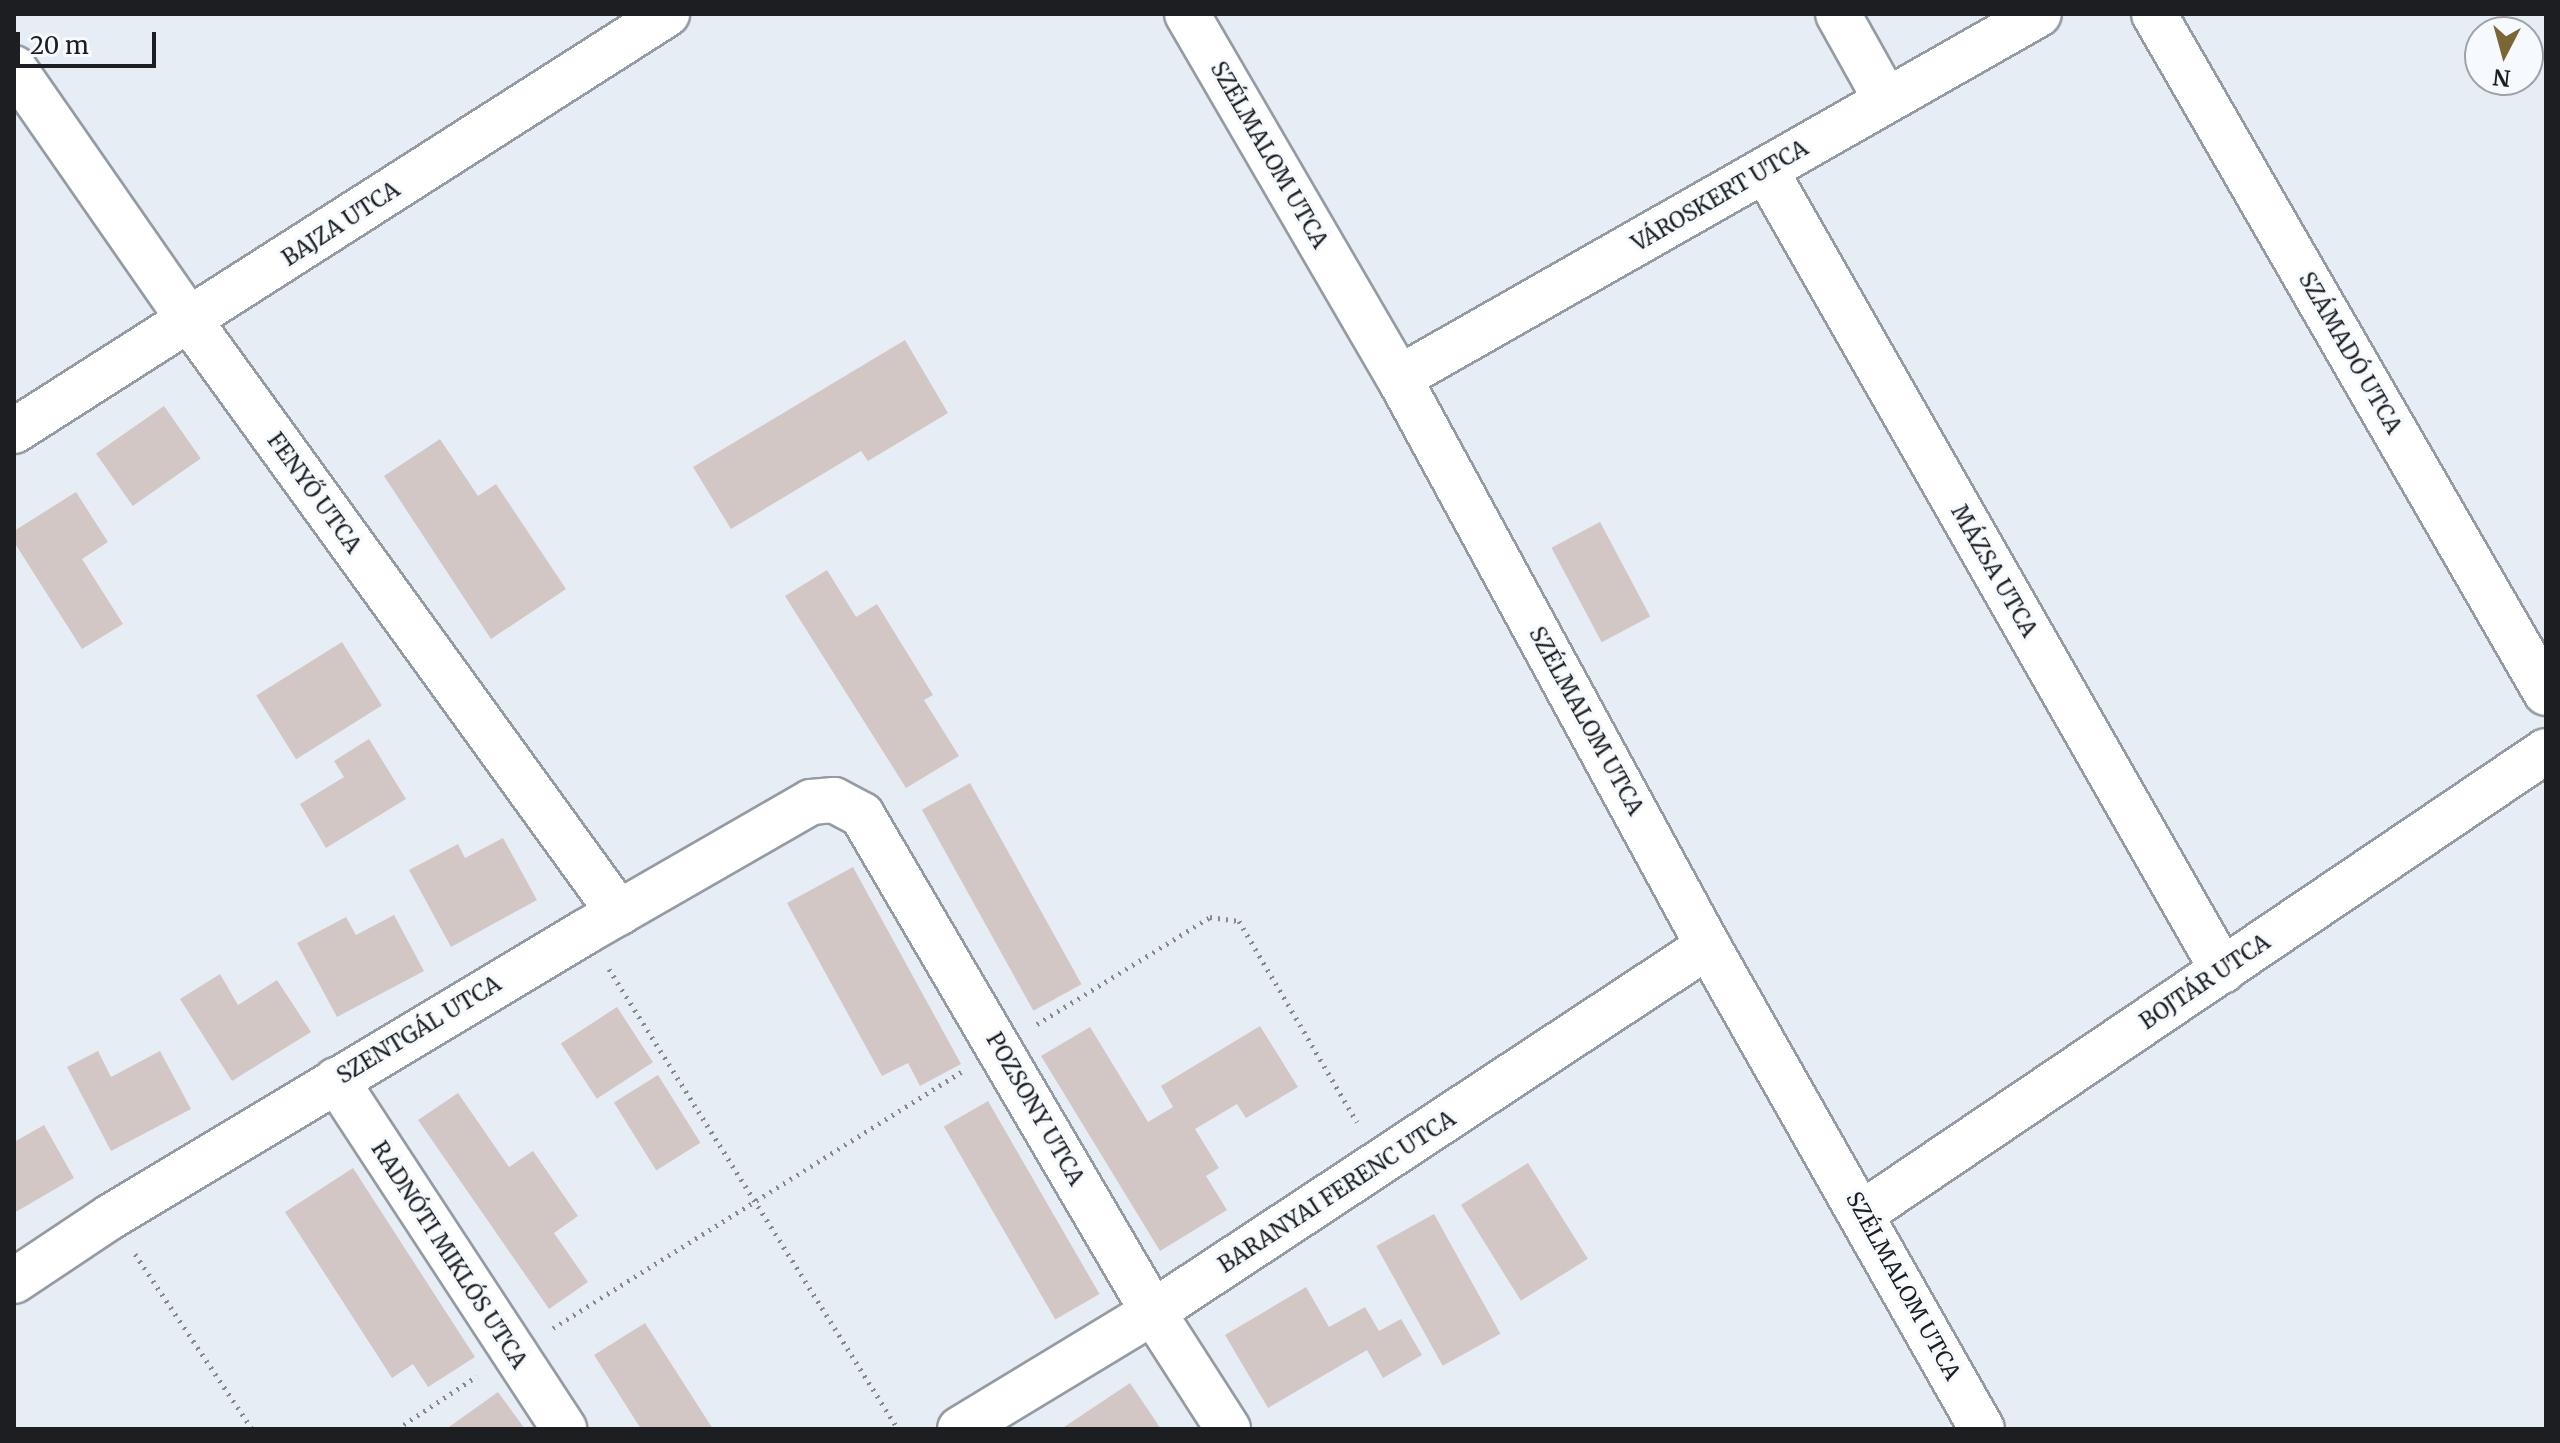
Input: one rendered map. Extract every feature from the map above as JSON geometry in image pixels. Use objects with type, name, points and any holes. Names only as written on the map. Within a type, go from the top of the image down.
[{"type":"street","name":"BAJZA UTCA","points":[[14,431],[667,14]]},
{"type":"street","name":"SZÉLMALOM UTCA","points":[[1187,14],[1399,378],[1708,946],[1864,1212],[1982,1429]]},
{"type":"street","points":[[1838,14],[1886,100]]},
{"type":"street","name":"VÁROSKERT UTCA","points":[[1399,378],[2039,14]]},
{"type":"street","name":"SZÁMADÓ UTCA","points":[[2154,14],[2546,693]]},
{"type":"street","name":"FENYŐ UTCA","points":[[14,68],[602,923]]},
{"type":"street","name":"MÁZSA UTCA","points":[[1766,171],[2223,971]]},
{"type":"street","name":"BOJTÁR UTCA","points":[[1864,1212],[2546,751]]},
{"type":"street","name":"SZENTGÁL UTCA","points":[[14,1281],[110,1217],[602,923],[811,802],[834,800]]},
{"type":"street","name":"POZSONY UTCA","points":[[834,800],[862,815],[1153,1312],[1228,1429]]},
{"type":"street","name":"BARANYAI FERENC UTCA","points":[[960,1429],[1153,1312],[1708,946]]},
{"type":"street","name":"RADNÓTI MIKLÓS UTCA","points":[[336,1080],[511,1354],[564,1429]]},
{"type":"path","points":[[397,1429],[511,1354],[759,1202],[999,1047],[1210,917],[1239,921],[1381,1164]]},
{"type":"path","points":[[602,923],[759,1202],[898,1429]]},
{"type":"path","points":[[110,1217],[252,1429]]},
{"type":"building","points":[[905,340],[948,413],[868,461],[861,451],[731,529],[693,467]]},
{"type":"building","points":[[164,406],[201,458],[133,506],[96,454]]},
{"type":"building","points":[[440,439],[478,496],[496,484],[566,589],[491,639],[384,476]]},
{"type":"building","points":[[76,492],[108,542],[82,559],[123,624],[82,649],[14,542],[14,531]]},
{"type":"building","points":[[1600,522],[1650,616],[1602,642],[1551,548]]},
{"type":"building","points":[[827,570],[856,617],[877,604],[933,695],[924,700],[959,756],[906,788],[785,596]]},
{"type":"building","points":[[342,642],[382,706],[296,759],[256,696]]},
{"type":"building","points":[[369,739],[406,799],[326,848],[300,804],[344,777],[334,761]]},
{"type":"building","points":[[970,783],[1082,984],[1033,1011],[922,810]]},
{"type":"building","points":[[503,838],[537,900],[451,947],[409,870],[458,844],[465,858]]},
{"type":"building","points":[[853,867],[961,1064],[920,1086],[908,1063],[882,1076],[787,903]]},
{"type":"building","points":[[394,915],[424,971],[337,1017],[297,943],[346,917],[356,935]]},
{"type":"building","points":[[220,974],[238,1005],[277,980],[311,1032],[232,1081],[180,999]]},
{"type":"building","points":[[617,1007],[653,1062],[597,1099],[561,1043]]},
{"type":"building","points":[[1260,1026],[1298,1087],[1246,1118],[1237,1104],[1195,1129],[1219,1168],[1206,1176],[1227,1210],[1160,1251],[1041,1056],[1090,1027],[1148,1122],[1173,1107],[1161,1086]]},
{"type":"building","points":[[98,1051],[111,1077],[160,1051],[191,1109],[111,1151],[67,1067]]},
{"type":"building","points":[[658,1075],[700,1143],[656,1170],[614,1103]]},
{"type":"building","points":[[458,1093],[509,1167],[533,1151],[578,1216],[554,1233],[588,1282],[549,1309],[418,1120]]},
{"type":"building","points":[[988,1101],[1100,1294],[1055,1320],[944,1126]]},
{"type":"building","points":[[44,1125],[74,1178],[14,1213],[14,1142]]},
{"type":"building","points":[[1528,1163],[1588,1259],[1521,1301],[1461,1205]]},
{"type":"building","points":[[353,1168],[475,1357],[428,1387],[413,1364],[392,1378],[285,1212]]},
{"type":"building","points":[[1434,1214],[1500,1334],[1443,1366],[1376,1246]]},
{"type":"building","points":[[1306,1287],[1329,1327],[1365,1307],[1379,1331],[1401,1319],[1422,1355],[1383,1378],[1367,1350],[1268,1408],[1225,1335]]},
{"type":"building","points":[[645,1323],[713,1429],[641,1429],[594,1355]]},
{"type":"building","points":[[1130,1383],[1161,1429],[1061,1429]]},
{"type":"building","points":[[498,1392],[525,1429],[450,1429],[449,1427]]}]
